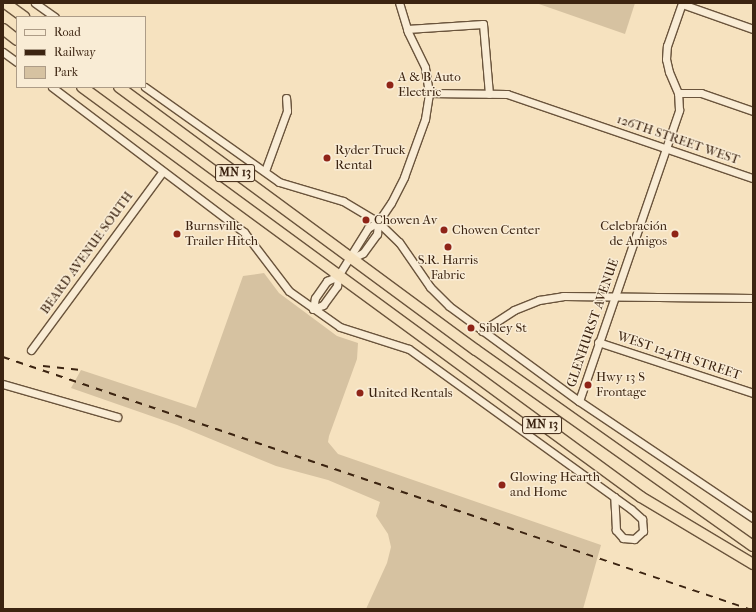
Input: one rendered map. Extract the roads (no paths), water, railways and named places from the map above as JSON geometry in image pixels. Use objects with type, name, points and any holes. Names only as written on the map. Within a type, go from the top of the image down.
[{"type":"highway","points":[[5,3],[23,16]]},
{"type":"highway","points":[[3,29],[16,39]]},
{"type":"highway","name":"MN 13","points":[[83,88],[641,497],[753,564]]},
{"type":"highway","name":"MN 13","points":[[120,88],[351,259],[693,506],[753,546]]},
{"type":"street","points":[[35,3],[54,16]]},
{"type":"street","points":[[351,259],[363,254],[377,234],[378,222],[404,177],[425,119],[429,93],[425,67],[407,29],[399,3]]},
{"type":"street","points":[[682,4],[753,29]]},
{"type":"street","name":"GLENHURST AVENUE","points":[[579,401],[598,342],[679,110],[678,93],[669,72],[666,59],[667,46],[682,4]]},
{"type":"street","points":[[407,29],[483,24],[489,94]]},
{"type":"street","points":[[3,52],[16,61]]},
{"type":"street","points":[[53,88],[244,232],[288,291],[340,327],[409,349],[614,497],[642,519],[643,531],[634,539],[623,538],[616,530],[614,497]]},
{"type":"street","points":[[146,88],[279,182],[343,202],[378,222],[413,260],[430,287],[449,306],[579,401],[753,518]]},
{"type":"street","name":"126TH STREET WEST","points":[[429,93],[507,94],[753,178]]},
{"type":"street","points":[[678,93],[701,93],[753,111]]},
{"type":"street","points":[[265,171],[287,111],[286,98]]},
{"type":"street","name":"BEARD AVENUE SOUTH","points":[[31,350],[163,171]]},
{"type":"street","points":[[313,309],[315,298],[328,280],[338,276],[351,259],[354,248],[368,228],[378,222]]},
{"type":"street","points":[[313,309],[324,305],[337,286],[338,276]]},
{"type":"street","points":[[482,331],[514,310],[539,300],[562,296],[753,298]]},
{"type":"street","name":"WEST 124TH STREET","points":[[598,342],[753,394]]},
{"type":"street","points":[[3,384],[117,417]]},
{"type":"railway","points":[[3,357],[749,609]]},
{"type":"railway","points":[[43,366],[81,370]]},
{"type":"place","name":"A & B Auto Electric","points":[[390,85]]},
{"type":"place","name":"Ryder Truck Rental","points":[[327,158]]},
{"type":"place","name":"Chowen Av","points":[[366,220]]},
{"type":"place","name":"Chowen Center","points":[[444,230]]},
{"type":"place","name":"Burnsville Trailer Hitch","points":[[177,234]]},
{"type":"place","name":"Celebración de Amigos","points":[[675,234]]},
{"type":"place","name":"S.R. Harris Fabric","points":[[448,247]]},
{"type":"place","name":"Sibley St","points":[[471,328]]},
{"type":"place","name":"Hwy 13 S Frontage","points":[[588,385]]},
{"type":"place","name":"United Rentals","points":[[360,393]]},
{"type":"place","name":"Glowing Hearth and Home","points":[[502,485]]}]
